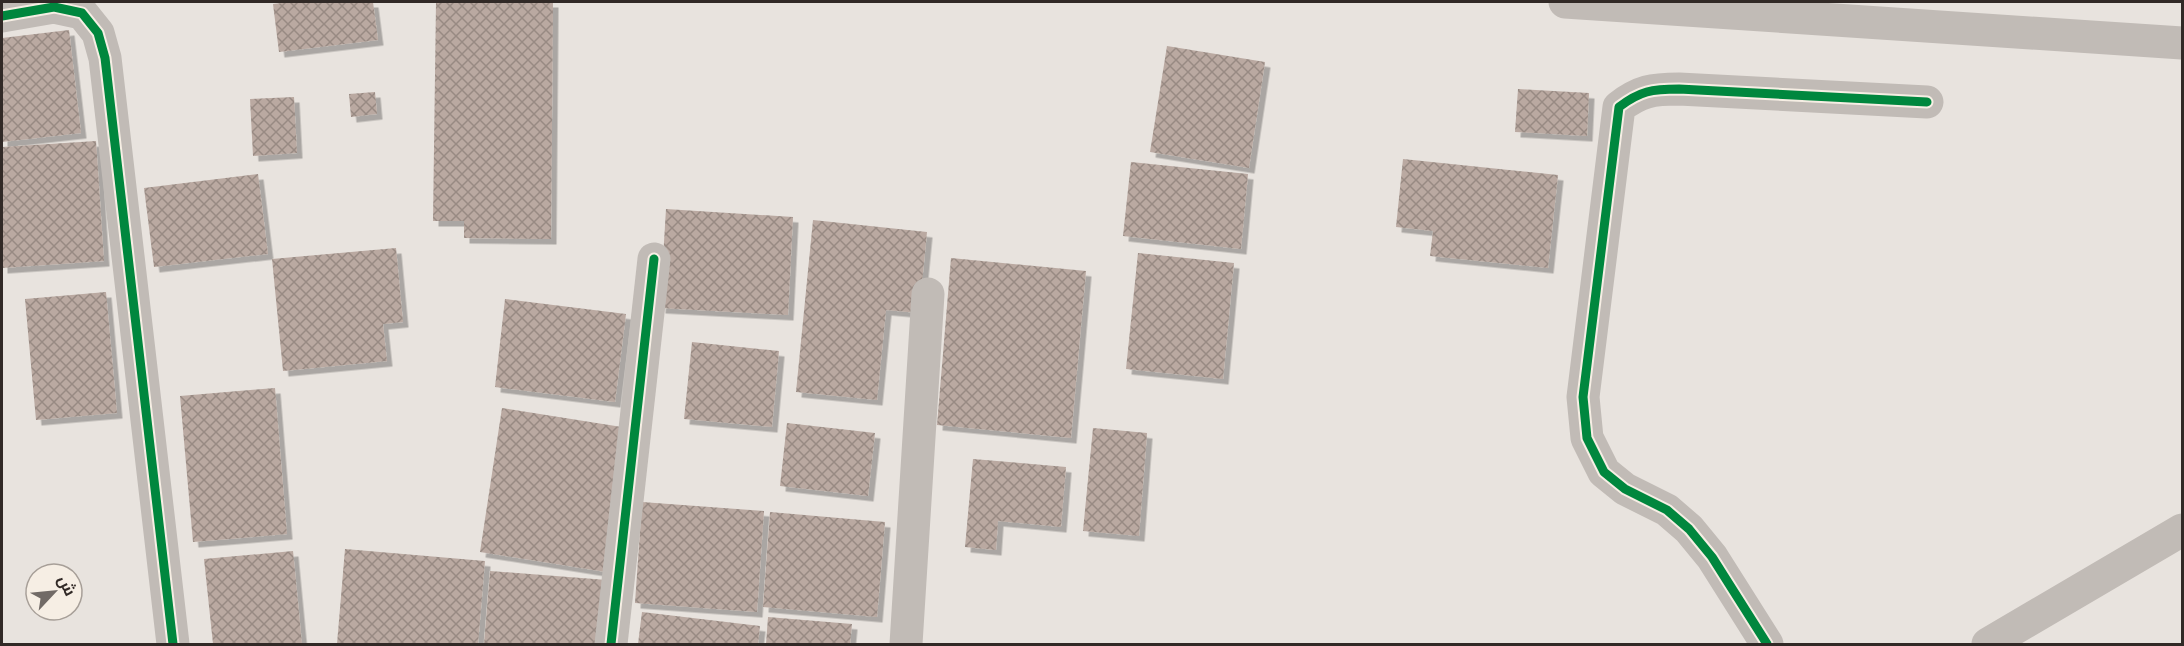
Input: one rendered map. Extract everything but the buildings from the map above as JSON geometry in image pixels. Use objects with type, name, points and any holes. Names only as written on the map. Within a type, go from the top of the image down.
[{"type":"street","points":[[1565,2],[2182,43]]},
{"type":"street","points":[[2,16],[54,8],[82,13],[98,33],[106,69],[173,645]]},
{"type":"street","points":[[1767,645],[1712,557],[1689,529],[1667,510],[1625,489],[1604,472],[1587,438],[1582,397],[1619,107],[1634,96],[1652,89],[1678,88],[1927,102]]},
{"type":"street","points":[[611,645],[654,259]]},
{"type":"street","points":[[906,645],[928,294]]},
{"type":"street","points":[[1988,645],[2182,530]]},
{"type":"cycle path","points":[[2,16],[54,7],[82,13],[98,33],[105,58],[173,644]]},
{"type":"cycle path","points":[[1767,644],[1712,557],[1689,529],[1667,510],[1625,489],[1604,472],[1587,438],[1583,397],[1619,107],[1640,94],[1670,89],[1927,102]]},
{"type":"cycle path","points":[[611,644],[654,259]]}]
